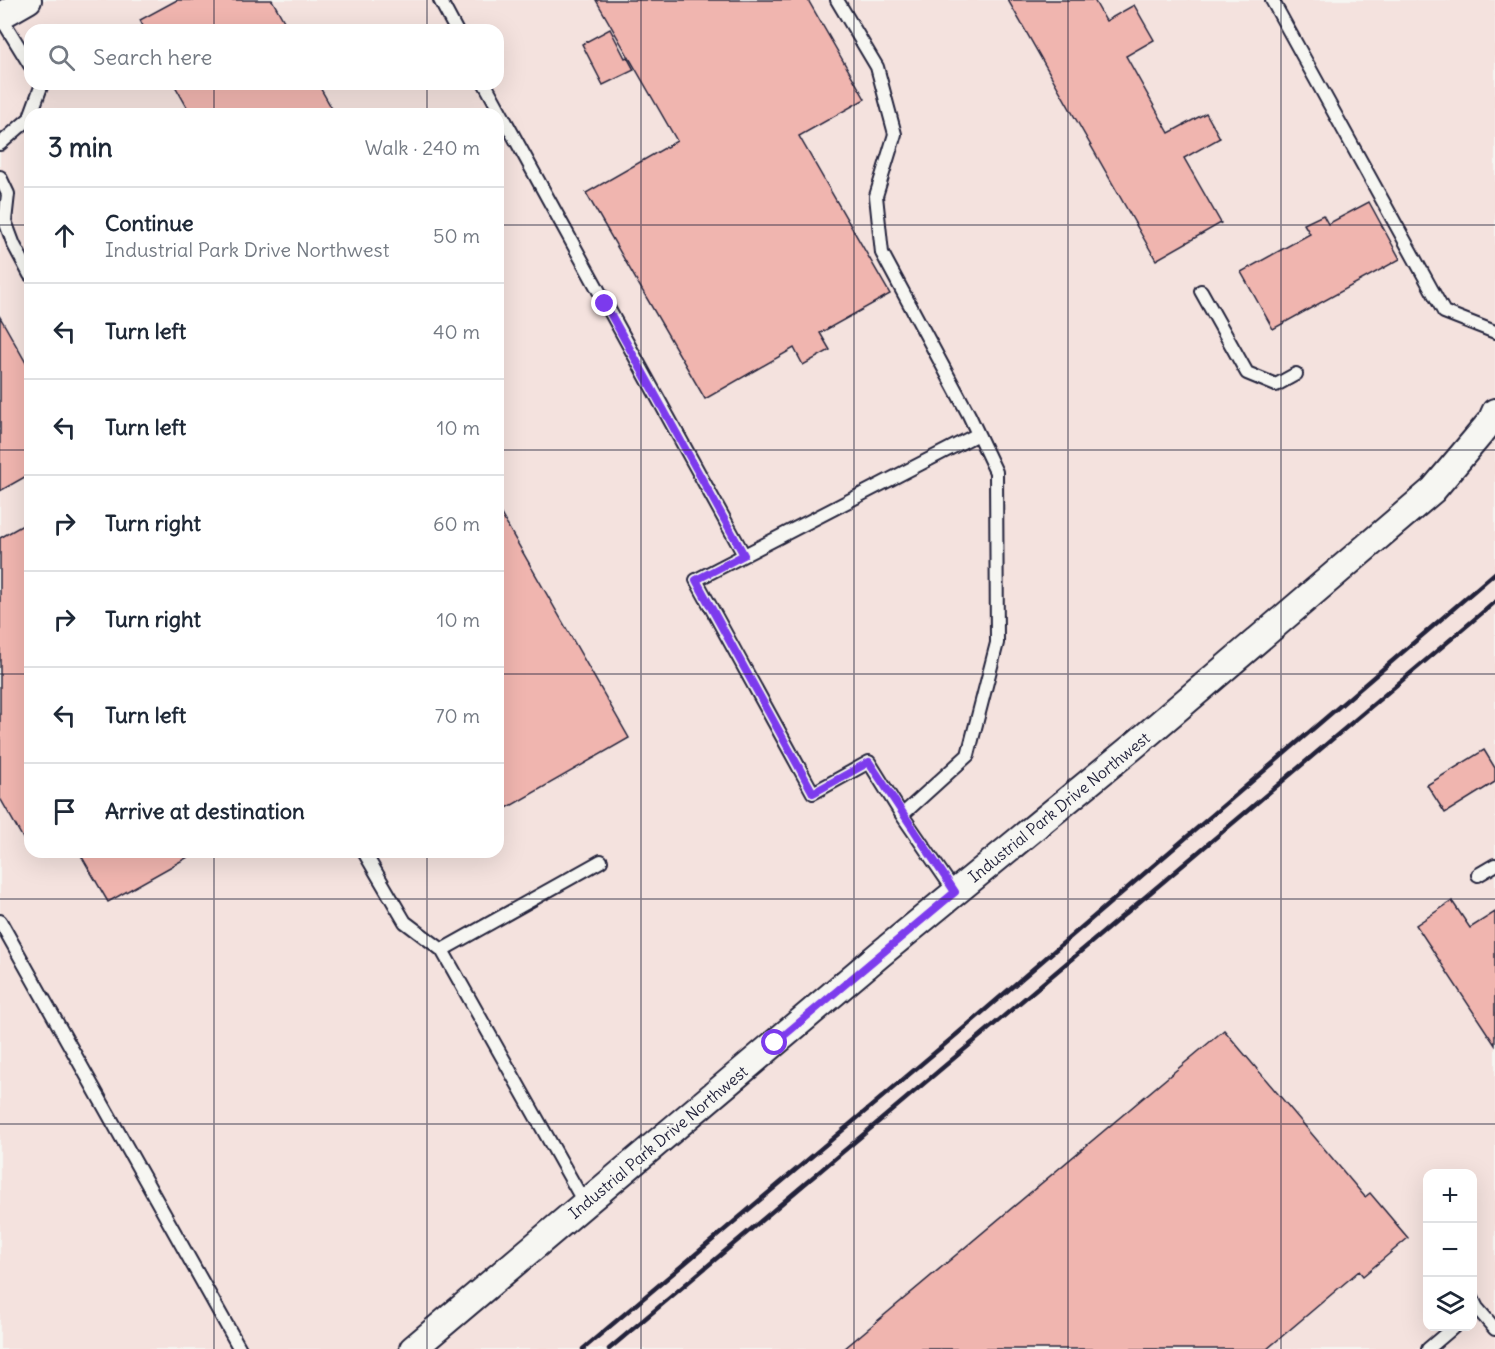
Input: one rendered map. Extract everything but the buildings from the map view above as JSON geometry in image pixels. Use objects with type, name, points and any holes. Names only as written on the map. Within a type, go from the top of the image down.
[{"type":"street","points":[[0,16],[24,1]]},
{"type":"street","name":"Industrial Park Drive Northwest","points":[[413,1349],[955,892],[1136,744],[1433,489],[1491,421],[1495,412]]},
{"type":"lane","points":[[440,0],[453,24]]},
{"type":"lane","points":[[837,0],[877,67],[895,134],[876,196],[882,253],[996,472],[997,643],[968,754],[902,815]]},
{"type":"lane","points":[[1272,0],[1444,312],[1495,332]]},
{"type":"lane","points":[[0,16],[24,54]]},
{"type":"lane","points":[[34,108],[40,90]]},
{"type":"lane","points":[[488,90],[498,108]]},
{"type":"lane","points":[[504,119],[744,555]]},
{"type":"lane","points":[[0,144],[24,122]]},
{"type":"lane","points":[[0,177],[8,194],[5,221],[24,264]]},
{"type":"lane","points":[[1201,291],[1247,373],[1276,385],[1296,374]]},
{"type":"lane","points":[[955,892],[869,762],[813,793],[696,580],[978,434]]},
{"type":"lane","points":[[368,858],[405,922],[442,950],[585,1204]]},
{"type":"lane","points":[[442,950],[601,861]]},
{"type":"lane","points":[[1478,875],[1495,865]]},
{"type":"lane","points":[[0,921],[240,1349]]},
{"type":"lane","points":[[1477,1309],[1495,1329]]},
{"type":"lane","points":[[1428,1349],[1449,1331]]},
{"type":"shaded area","points":[[0,0],[1495,0],[1495,1349],[0,1349]]},
{"type":"railway","points":[[583,1349],[957,1034],[1495,573]]},
{"type":"railway","points":[[609,1349],[1495,602]]},
{"type":"route","points":[[605,304],[744,555],[696,580],[813,793],[869,762],[955,892],[775,1043]]}]
